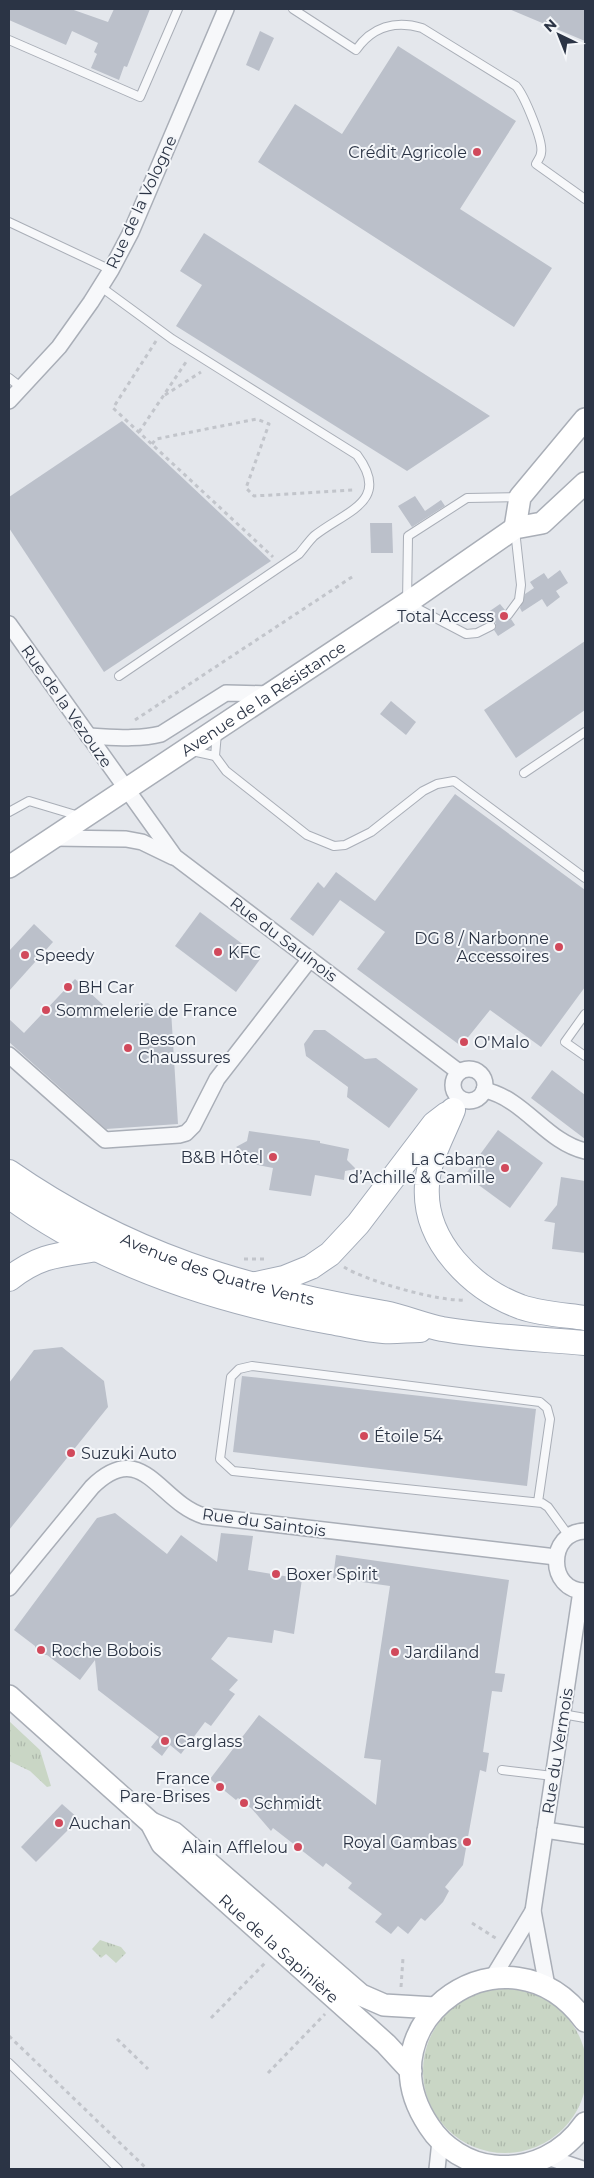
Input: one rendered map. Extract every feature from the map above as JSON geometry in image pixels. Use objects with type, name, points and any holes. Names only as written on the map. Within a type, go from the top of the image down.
[{"type":"main road","points":[[252,1286],[284,1278],[311,1268],[330,1254],[358,1224],[434,1124],[457,1104]]},
{"type":"main road","points":[[457,1104],[430,1168],[427,1185],[427,1204],[432,1224],[445,1250],[454,1261],[500,1297],[538,1312],[585,1318]]},
{"type":"main road","name":"Avenue des Quatre Vents","points":[[9,1172],[52,1202],[117,1237],[174,1260],[252,1286],[386,1314],[442,1328],[585,1343]]},
{"type":"main road","name":"Avenue des Quatre Vents","points":[[9,1196],[98,1250],[173,1280],[229,1298],[294,1316],[384,1331],[442,1328]]},
{"type":"main road","points":[[9,1279],[34,1261],[50,1256],[98,1250]]},
{"type":"street","name":"Rue de la Vologne","points":[[9,401],[59,347],[111,270],[131,232],[226,9]]},
{"type":"street","points":[[515,528],[520,497],[585,419]]},
{"type":"street","name":"Avenue de la Résistance","points":[[9,867],[407,603],[515,528],[542,523],[585,482]]},
{"type":"street","name":"Rue de la Vezouze","points":[[9,624],[126,789]]},
{"type":"street","points":[[88,736],[124,738],[154,736],[161,734],[226,693],[271,694]]},
{"type":"street","name":"Rue du Saulnois","points":[[126,789],[175,857],[460,1072]]},
{"type":"street","points":[[53,838],[126,839],[142,842],[175,857]]},
{"type":"street","points":[[9,1055],[105,1140],[148,1138],[186,1133],[193,1126],[218,1078],[310,959]]},
{"type":"street","points":[[472,1069],[480,1073],[485,1081],[484,1090],[475,1100],[457,1104],[453,1085],[460,1072],[472,1069]]},
{"type":"street","points":[[484,1090],[505,1097],[558,1139],[585,1151]]},
{"type":"street","name":"Rue du Saintois","points":[[9,1588],[92,1487],[104,1475],[122,1468],[135,1470],[148,1476],[188,1509],[204,1516],[556,1557]]},
{"type":"street","points":[[583,1591],[566,1584],[561,1578],[557,1571],[556,1557],[561,1543],[569,1536],[585,1531]]},
{"type":"street","name":"Rue du Vermois","points":[[547,1986],[533,1911],[562,1714],[583,1591]]},
{"type":"street","name":"Rue de la Sapinière","points":[[9,1696],[151,1823],[174,1833],[361,1995],[384,2005],[435,2008]]},
{"type":"street","name":"Rue de la Sapinière","points":[[151,1823],[162,1844],[386,2044],[410,2072]]},
{"type":"street","points":[[545,1830],[585,1836]]},
{"type":"street","name":"Rue du Vermois","points":[[493,1977],[533,1911]]},
{"type":"street","points":[[583,2134],[547,2157],[516,2166],[488,2167],[463,2157],[440,2141],[416,2104],[410,2072],[418,2033],[435,2008],[457,1990],[493,1977],[520,1978],[547,1986],[568,2000],[585,2021]]},
{"type":"street","points":[[437,2169],[440,2141]]},
{"type":"street","points":[[547,2157],[582,2169]]},
{"type":"lane","points":[[9,40],[140,97],[178,9]]},
{"type":"lane","points":[[293,9],[356,50],[374,32],[389,26],[406,24],[422,28],[516,86],[526,100],[540,144],[542,152],[536,164],[585,199]]},
{"type":"lane","points":[[9,222],[111,270]]},
{"type":"lane","points":[[100,287],[212,365],[357,455],[370,477],[370,488],[361,505],[313,537],[299,554],[119,676]]},
{"type":"lane","points":[[9,378],[22,388]]},
{"type":"lane","points":[[491,626],[477,633],[466,634],[407,603],[408,536],[467,498],[520,497]]},
{"type":"lane","points":[[508,614],[519,600],[521,585],[515,528]]},
{"type":"lane","points":[[217,729],[215,756],[226,771],[250,792],[308,835],[334,846],[345,845],[371,832],[423,791],[437,784],[454,781],[585,878]]},
{"type":"lane","points":[[524,773],[585,732]]},
{"type":"lane","points":[[185,750],[215,756]]},
{"type":"lane","points":[[9,812],[29,801],[83,818]]},
{"type":"lane","points":[[585,1014],[565,1042],[585,1056]]},
{"type":"lane","points":[[538,1502],[550,1419],[547,1408],[540,1402],[252,1366],[238,1369],[231,1377],[220,1459],[234,1471],[538,1502],[548,1506],[569,1536]]},
{"type":"lane","points":[[562,1714],[585,1718]]},
{"type":"lane","points":[[502,1770],[553,1776]]},
{"type":"lane","points":[[9,2063],[118,2169]]},
{"type":"path","points":[[162,332],[113,408],[282,566]]},
{"type":"path","points":[[139,432],[193,352]]},
{"type":"path","points":[[162,396],[212,365]]},
{"type":"path","points":[[152,444],[156,439],[257,419],[269,424],[246,488],[254,496],[370,488]]},
{"type":"path","points":[[130,723],[355,575]]},
{"type":"path","points":[[242,1259],[276,1257]]},
{"type":"path","points":[[472,1923],[510,1948]]},
{"type":"path","points":[[401,1994],[403,1958]]},
{"type":"path","points":[[211,2018],[265,1962],[271,1959]]},
{"type":"path","points":[[268,2073],[328,2011]]},
{"type":"path","points":[[9,2036],[147,2169]]},
{"type":"path","points":[[117,2039],[148,2070]]},
{"type":"green space","points":[[9,1721],[40,1750],[51,1786],[47,1787],[30,1771],[9,1761]]},
{"type":"green space","points":[[100,1940],[121,1947],[126,1953],[116,1963],[106,1954],[101,1958],[92,1949]]},
{"type":"green space","points":[[513,1989],[536,1995],[551,2003],[563,2013],[573,2025],[584,2047],[587,2071],[584,2095],[573,2117],[563,2129],[551,2139],[529,2150],[497,2153],[481,2150],[459,2139],[437,2117],[426,2095],[423,2063],[426,2047],[437,2025],[459,2003],[481,1992]]},
{"type":"building","points":[[9,9],[71,9],[108,22],[114,9],[150,9],[127,67],[124,66],[119,80],[91,68],[97,54],[94,52],[98,43],[72,31],[66,45],[9,20]]},
{"type":"building","points":[[509,9],[585,9],[585,41]]},
{"type":"building","points":[[260,31],[274,38],[259,71],[246,65]]},
{"type":"building","points":[[398,46],[516,121],[460,209],[552,268],[514,327],[258,162],[295,104],[342,134]]},
{"type":"building","points":[[204,233],[490,416],[407,471],[176,326],[202,285],[180,271]]},
{"type":"building","points":[[122,421],[271,561],[104,672],[9,528],[9,497]]},
{"type":"building","points":[[415,496],[425,511],[441,500],[445,506],[412,527],[398,506]]},
{"type":"building","points":[[370,523],[392,523],[393,553],[371,553]]},
{"type":"building","points":[[560,570],[568,583],[556,591],[560,597],[547,607],[542,599],[522,612],[520,608],[525,594],[534,588],[530,582],[544,573],[548,579]]},
{"type":"building","points":[[500,604],[505,610],[503,618],[511,619],[515,625],[498,636],[494,630],[496,623],[488,621],[484,615]]},
{"type":"building","points":[[585,641],[585,710],[516,758],[484,710]]},
{"type":"building","points":[[391,701],[416,722],[406,735],[380,714]]},
{"type":"building","points":[[455,794],[585,890],[585,987],[541,1047],[490,1010],[461,1046],[357,969],[385,932],[340,900],[313,936],[290,919],[318,882],[324,888],[336,872],[375,901]]},
{"type":"building","name":"KFC","points":[[200,912],[261,958],[236,992],[175,946]]},
{"type":"building","name":"Speedy","points":[[34,924],[53,942],[9,991],[9,951]]},
{"type":"building","name":"Besson Chaussures","points":[[75,979],[113,1014],[129,1012],[134,1005],[148,1003],[156,1010],[171,1010],[178,1124],[106,1129],[9,1042],[9,1019],[24,1033]]},
{"type":"building","points":[[314,1030],[325,1030],[365,1059],[376,1058],[418,1089],[389,1128],[347,1097],[348,1087],[306,1056],[304,1044]]},
{"type":"building","points":[[552,1070],[585,1095],[585,1139],[531,1098]]},
{"type":"building","name":"La Cabane d’Achille & Camille","points":[[498,1130],[543,1163],[510,1208],[465,1175]]},
{"type":"building","points":[[249,1131],[320,1141],[320,1143],[349,1149],[347,1160],[356,1169],[345,1171],[344,1180],[315,1175],[311,1196],[269,1190],[273,1168],[243,1162],[245,1153],[236,1147],[247,1141]]},
{"type":"building","points":[[561,1177],[585,1181],[585,1253],[552,1249],[555,1223],[544,1221],[557,1205]]},
{"type":"building","points":[[62,1347],[104,1381],[108,1407],[9,1530],[9,1383],[34,1350]]},
{"type":"building","points":[[242,1376],[536,1409],[527,1486],[233,1452]]},
{"type":"building","points":[[115,1513],[167,1554],[181,1535],[217,1562],[221,1533],[253,1536],[248,1570],[302,1579],[294,1634],[274,1630],[272,1643],[228,1637],[211,1659],[238,1680],[229,1690],[235,1694],[211,1726],[205,1722],[181,1754],[170,1745],[162,1756],[151,1747],[159,1737],[98,1690],[95,1660],[80,1680],[47,1655],[37,1655],[35,1646],[14,1630],[97,1518]]},
{"type":"building","points":[[336,1555],[509,1580],[495,1673],[505,1674],[502,1692],[492,1691],[483,1752],[489,1753],[486,1772],[480,1770],[463,1865],[445,1887],[449,1891],[443,1902],[425,1921],[421,1918],[408,1934],[398,1926],[391,1934],[375,1922],[382,1914],[348,1888],[352,1883],[326,1863],[323,1867],[273,1828],[271,1831],[252,1809],[238,1798],[236,1800],[210,1779],[259,1715],[376,1805],[381,1760],[364,1758],[390,1586],[333,1578]]},
{"type":"building","points":[[62,1804],[79,1819],[36,1862],[21,1847]]},
{"type":"place","name":"Crédit Agricole","points":[[477,152]]},
{"type":"place","name":"Total Access","points":[[504,616]]},
{"type":"place","name":"DG 8 / Narbonne Accessoires","points":[[559,947]]},
{"type":"place","name":"KFC","points":[[218,952]]},
{"type":"place","name":"Speedy","points":[[25,955]]},
{"type":"place","name":"BH Car","points":[[68,987]]},
{"type":"place","name":"Sommelerie de France","points":[[46,1010]]},
{"type":"place","name":"O'Malo","points":[[464,1042]]},
{"type":"place","name":"Besson Chaussures","points":[[128,1048]]},
{"type":"place","name":"B&B Hôtel","points":[[273,1157]]},
{"type":"place","name":"La Cabane d’Achille & Camille","points":[[505,1168]]},
{"type":"place","name":"Étoile 54","points":[[364,1436]]},
{"type":"place","name":"Suzuki Auto","points":[[71,1453]]},
{"type":"place","name":"Boxer Spirit","points":[[276,1574]]},
{"type":"place","name":"Roche Bobois","points":[[41,1650]]},
{"type":"place","name":"Jardiland","points":[[395,1652]]},
{"type":"place","name":"Carglass","points":[[165,1741]]},
{"type":"place","name":"France Pare-Brises","points":[[220,1787]]},
{"type":"place","name":"Schmidt","points":[[244,1803]]},
{"type":"place","name":"Auchan","points":[[59,1823]]},
{"type":"place","name":"Royal Gambas","points":[[467,1842]]},
{"type":"place","name":"Alain Afflelou","points":[[298,1847]]}]
